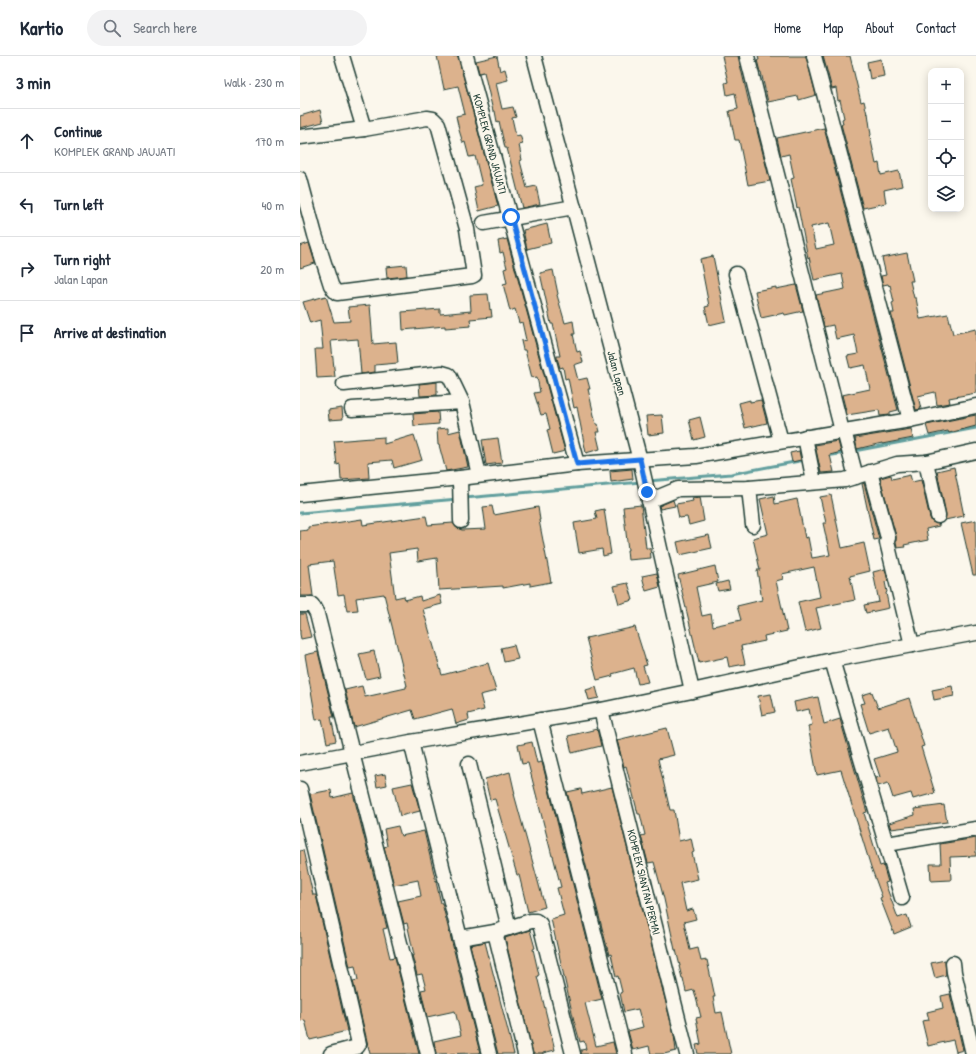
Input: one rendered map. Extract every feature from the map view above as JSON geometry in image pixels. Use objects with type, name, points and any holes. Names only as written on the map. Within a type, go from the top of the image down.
[{"type":"street","points":[[342,56],[364,129]]},
{"type":"street","name":"KOMPLEK GRAND JAUJATI","points":[[466,56],[577,464]]},
{"type":"street","name":"Jalan Lapan","points":[[534,56],[640,462],[692,691]]},
{"type":"street","points":[[746,56],[855,473]]},
{"type":"street","points":[[814,56],[910,420]]},
{"type":"street","points":[[300,137],[364,129],[427,118],[433,120],[438,124],[467,229],[474,274],[472,276],[337,293],[332,285],[315,236],[300,179]]},
{"type":"street","points":[[484,223],[574,207]]},
{"type":"street","points":[[736,274],[781,442]]},
{"type":"street","points":[[344,384],[442,372],[449,375],[462,402],[479,475]]},
{"type":"street","points":[[352,409],[462,402]]},
{"type":"street","points":[[300,494],[460,483],[479,475],[577,464],[640,462],[696,456],[910,420],[976,406]]},
{"type":"street","points":[[805,437],[814,480]]},
{"type":"street","points":[[648,497],[678,489],[749,488],[814,480],[845,480],[855,473],[870,472],[897,464],[926,462],[976,451]]},
{"type":"street","points":[[926,462],[938,516]]},
{"type":"street","points":[[870,472],[888,540],[912,645]]},
{"type":"street","points":[[460,483],[461,515]]},
{"type":"street","points":[[749,488],[753,525]]},
{"type":"street","points":[[300,605],[312,605],[317,614],[428,1054]]},
{"type":"street","points":[[300,763],[411,742],[601,710],[832,660],[976,633]]},
{"type":"street","points":[[832,660],[902,898]]},
{"type":"street","name":"KOMPLEK SIANTAN PERMAI","points":[[601,710],[687,1054]]},
{"type":"street","points":[[540,720],[624,1054]]},
{"type":"street","points":[[411,742],[489,1054]]},
{"type":"street","points":[[469,764],[509,928]]},
{"type":"street","points":[[300,789],[359,1044],[357,1047],[331,1054]]},
{"type":"street","points":[[886,844],[976,829]]},
{"type":"street","points":[[460,938],[495,932],[531,921],[536,921],[540,924],[573,1054]]},
{"type":"street","points":[[495,932],[525,1054]]},
{"type":"street","points":[[953,964],[973,1054]]},
{"type":"building","points":[[437,56],[458,56],[498,206],[479,211],[474,187],[482,185],[475,156],[469,157],[465,142],[463,143],[459,130],[456,116],[465,114],[458,86],[444,89]]},
{"type":"building","points":[[497,56],[500,71],[505,69],[508,80],[496,83],[502,109],[513,107],[516,117],[512,118],[516,136],[520,135],[523,144],[519,145],[522,160],[520,161],[527,188],[536,186],[540,204],[522,208],[499,121],[497,122],[495,111],[493,111],[484,72],[479,73],[476,61]]},
{"type":"building","points":[[722,56],[738,56],[770,181],[748,185],[739,140],[735,140],[729,111],[738,109],[735,93],[727,95],[725,83],[728,82]]},
{"type":"building","points":[[758,56],[806,56],[816,95],[799,100],[798,96],[768,102],[757,60],[759,60]]},
{"type":"building","points":[[823,56],[850,56],[861,102],[864,101],[867,114],[868,113],[870,136],[876,164],[879,163],[881,175],[899,171],[902,186],[884,190],[886,203],[863,208],[841,124],[843,124],[842,119],[844,118],[840,100],[838,101],[836,88],[832,89]]},
{"type":"building","points":[[881,59],[884,76],[870,79],[867,62]]},
{"type":"building","points":[[320,110],[323,122],[300,128],[300,116]]},
{"type":"building","points":[[824,128],[898,410],[890,412],[890,415],[880,416],[879,410],[847,415],[842,395],[870,389],[865,365],[850,368],[847,356],[858,354],[854,335],[836,339],[833,325],[824,327],[816,295],[845,289],[842,274],[814,280],[791,179],[794,178],[789,154],[781,156],[777,138]],"holes":[[[829,223],[834,245],[816,249],[811,227]]]},
{"type":"building","points":[[547,224],[551,243],[527,249],[523,230]]},
{"type":"building","points":[[507,239],[565,451],[553,454],[547,430],[550,429],[546,414],[541,415],[534,393],[540,392],[537,377],[532,378],[525,350],[523,350],[521,341],[526,340],[522,322],[519,323],[515,309],[510,311],[503,284],[507,283],[504,269],[507,268],[503,252],[500,253],[498,241]]},
{"type":"building","points":[[309,243],[315,263],[300,268],[300,246]]},
{"type":"building","points":[[907,253],[913,281],[910,281],[914,298],[916,298],[920,319],[948,314],[953,334],[976,329],[976,393],[949,398],[950,403],[937,405],[935,392],[918,396],[921,409],[916,410],[891,313],[894,313],[892,303],[894,302],[890,285],[883,285],[881,276],[886,275],[882,258]]},
{"type":"building","points":[[713,256],[726,321],[709,325],[705,307],[709,306],[700,259]]},
{"type":"building","points":[[406,265],[407,276],[387,278],[386,267]]},
{"type":"building","points":[[553,270],[557,295],[565,323],[573,321],[575,334],[573,334],[577,352],[580,351],[583,362],[574,365],[578,380],[587,378],[596,424],[598,424],[600,432],[596,432],[600,449],[586,453],[577,407],[574,408],[568,378],[565,379],[563,367],[560,368],[557,358],[557,356],[560,356],[553,324],[551,324],[540,273]]},
{"type":"building","points":[[796,285],[803,311],[761,318],[755,291]]},
{"type":"building","points":[[488,294],[492,317],[470,319],[471,326],[445,328],[445,326],[403,330],[402,312],[440,309],[440,314],[471,311],[470,295]]},
{"type":"building","points":[[326,296],[334,322],[350,321],[348,307],[370,305],[373,344],[396,342],[398,363],[375,365],[375,372],[361,374],[358,339],[331,341],[335,377],[317,378],[315,349],[323,349],[320,320],[310,323],[303,302]]},
{"type":"building","points":[[437,382],[437,395],[420,396],[419,384]]},
{"type":"building","points":[[750,400],[750,402],[761,400],[767,423],[745,428],[739,403]]},
{"type":"building","points":[[342,408],[343,419],[329,420],[328,410]]},
{"type":"building","points":[[438,412],[439,424],[414,426],[413,414]]},
{"type":"building","points":[[662,415],[664,433],[648,435],[646,416]]},
{"type":"building","points":[[976,415],[976,426],[949,433],[948,431],[929,435],[926,425]]},
{"type":"building","points":[[700,417],[705,437],[694,440],[689,420]]},
{"type":"building","points":[[448,428],[448,433],[460,430],[468,467],[446,471],[438,445],[437,429]]},
{"type":"building","points":[[911,429],[913,438],[857,449],[855,438]]},
{"type":"building","points":[[414,435],[422,460],[394,468],[392,460],[368,462],[369,478],[341,480],[340,464],[337,465],[334,441],[384,437],[384,444]]},
{"type":"building","points":[[498,438],[502,463],[486,465],[482,440]]},
{"type":"building","points":[[838,441],[841,452],[830,455],[834,472],[821,473],[815,445]]},
{"type":"building","points":[[799,451],[801,460],[792,462],[790,453]]},
{"type":"building","points":[[954,467],[964,516],[945,520],[946,514],[937,471]]},
{"type":"building","points":[[632,469],[633,479],[611,482],[610,471]]},
{"type":"building","points":[[891,475],[892,479],[910,475],[912,482],[921,480],[930,518],[932,522],[939,524],[939,526],[926,529],[928,540],[897,548],[896,536],[880,478]]},
{"type":"building","points":[[864,483],[879,539],[874,540],[862,484]]},
{"type":"building","points":[[831,495],[842,548],[864,543],[870,571],[850,576],[855,600],[816,608],[821,628],[805,632],[798,602],[820,597],[814,567],[782,574],[783,579],[776,581],[787,631],[764,636],[765,641],[741,646],[745,664],[729,667],[727,657],[699,663],[678,575],[715,566],[718,582],[696,587],[702,616],[711,614],[713,626],[741,620],[737,606],[762,600],[757,570],[760,570],[753,538],[768,534],[760,499],[774,496],[775,504],[797,499],[805,538],[808,537],[812,558],[830,555],[823,523],[826,523],[820,497]]},
{"type":"building","points":[[700,497],[704,521],[689,525],[687,517],[679,518],[676,504],[693,501],[692,498]]},
{"type":"building","points":[[673,500],[675,506],[660,509],[659,506]]},
{"type":"building","points":[[641,505],[646,548],[650,548],[651,558],[628,560],[623,507]]},
{"type":"building","points":[[492,506],[494,515],[538,507],[539,520],[551,582],[530,586],[530,583],[503,588],[503,586],[439,590],[437,558],[418,561],[417,549],[389,553],[395,598],[404,596],[405,600],[420,596],[421,601],[440,595],[442,604],[423,609],[442,675],[488,663],[496,691],[480,695],[484,710],[468,714],[469,720],[456,724],[452,709],[415,719],[412,710],[354,727],[345,690],[362,686],[365,697],[406,688],[407,686],[384,594],[356,598],[358,610],[347,611],[344,594],[338,595],[333,561],[309,564],[313,596],[300,596],[300,531],[308,530],[308,527],[362,519],[363,525],[426,516],[428,525],[453,523],[457,528],[462,530],[486,529],[483,507]]},
{"type":"building","points":[[604,509],[611,554],[603,556],[602,549],[579,553],[574,523],[597,519],[595,511]]},
{"type":"building","points":[[976,520],[976,575],[973,575],[961,523]]},
{"type":"building","points":[[709,535],[712,548],[680,555],[677,542]]},
{"type":"building","points":[[885,569],[888,581],[885,582],[889,608],[866,613],[864,605],[879,602],[873,572]]},
{"type":"building","points":[[657,573],[660,587],[646,591],[642,576]]},
{"type":"building","points":[[728,581],[730,589],[718,591],[716,584]]},
{"type":"building","points":[[628,583],[633,600],[619,604],[614,586]]},
{"type":"building","points":[[300,614],[305,614],[311,637],[301,639]]},
{"type":"building","points":[[635,627],[647,665],[643,666],[648,682],[638,684],[634,668],[597,680],[586,638]]},
{"type":"building","points":[[514,645],[518,659],[504,662],[501,648]]},
{"type":"building","points":[[374,651],[380,676],[366,679],[359,654]]},
{"type":"building","points":[[318,652],[334,717],[331,717],[336,741],[327,743],[322,719],[316,720],[305,655]]},
{"type":"building","points":[[952,686],[954,696],[934,700],[932,690]]},
{"type":"building","points":[[596,687],[599,698],[589,700],[586,690]]},
{"type":"building","points":[[872,692],[878,708],[909,698],[924,746],[921,747],[935,793],[913,799],[911,793],[893,798],[888,783],[878,786],[876,778],[880,777],[874,759],[897,752],[889,727],[869,733],[860,704],[865,703],[862,695]]},
{"type":"building","points":[[771,694],[775,712],[762,715],[758,696]]},
{"type":"building","points":[[818,697],[824,724],[840,719],[867,812],[864,813],[880,866],[883,865],[888,882],[885,883],[898,918],[907,915],[911,927],[894,934],[880,898],[882,897],[871,867],[841,770],[817,775],[808,726],[812,725],[809,709],[796,712],[794,702]]},
{"type":"building","points":[[667,728],[674,755],[658,759],[670,810],[674,810],[679,841],[691,838],[694,852],[692,853],[698,879],[680,883],[686,911],[693,909],[696,919],[684,922],[690,950],[698,948],[701,961],[707,960],[715,997],[713,997],[716,1013],[722,1012],[731,1054],[698,1054],[696,1045],[701,1044],[696,1018],[701,1017],[694,990],[686,992],[654,862],[648,863],[641,836],[645,835],[640,814],[638,814],[626,766],[624,767],[617,740]]},
{"type":"building","points":[[597,729],[601,746],[572,753],[568,736]]},
{"type":"building","points":[[532,742],[537,763],[542,762],[602,999],[585,1003],[596,1046],[613,1042],[616,1054],[581,1054],[581,1050],[586,1049],[584,1041],[580,1042],[574,1021],[551,919],[564,915],[557,888],[561,887],[528,763],[522,764],[518,745]]},
{"type":"building","points":[[510,772],[514,794],[545,907],[528,912],[519,875],[517,875],[495,799],[490,800],[485,779]]},
{"type":"building","points":[[385,774],[387,785],[377,787],[375,776]]},
{"type":"building","points":[[412,783],[420,811],[400,816],[393,787]]},
{"type":"building","points":[[612,787],[674,1035],[676,1051],[664,1054],[651,1054],[649,1046],[633,1050],[628,1031],[643,1027],[638,1009],[624,1012],[620,993],[622,992],[618,976],[616,977],[611,954],[609,955],[567,792],[581,789],[582,794]]},
{"type":"building","points":[[331,790],[332,798],[353,793],[387,928],[383,929],[390,958],[395,957],[419,1054],[370,1054],[353,981],[358,980],[355,966],[350,967],[310,794]]},
{"type":"building","points":[[944,805],[947,822],[891,829],[889,823],[915,815],[914,809]]},
{"type":"building","points":[[398,826],[401,836],[424,831],[480,1053],[436,1054],[434,1041],[461,1035],[455,1011],[427,1017],[421,990],[426,989],[422,974],[417,975],[407,923],[404,924],[398,901],[421,896],[418,880],[394,885],[384,847],[387,846],[384,829]]},
{"type":"building","points":[[976,838],[976,856],[950,857],[951,880],[931,881],[930,864],[941,864],[940,844]]},
{"type":"building","points":[[303,850],[313,895],[316,895],[347,1031],[310,1040],[305,1020],[300,1021],[300,851]]},
{"type":"building","points":[[530,930],[535,948],[533,949],[539,975],[537,976],[555,1050],[543,1054],[533,1054],[505,938]]},
{"type":"building","points":[[485,942],[514,1054],[498,1054],[470,945]]},
{"type":"building","points":[[945,960],[946,975],[935,978],[931,963]]},
{"type":"building","points":[[950,994],[963,1050],[956,1052],[953,1040],[928,1046],[922,1021],[929,1020],[927,1012],[943,1008],[941,996]]},
{"type":"waterway","points":[[854,451],[976,428]]},
{"type":"waterway","points":[[826,456],[846,453]]},
{"type":"waterway","points":[[648,481],[731,474],[805,460]]},
{"type":"waterway","points":[[465,498],[641,482]]},
{"type":"waterway","points":[[300,513],[458,499]]},
{"type":"route","points":[[511,217],[577,464],[640,459],[647,492]]}]
